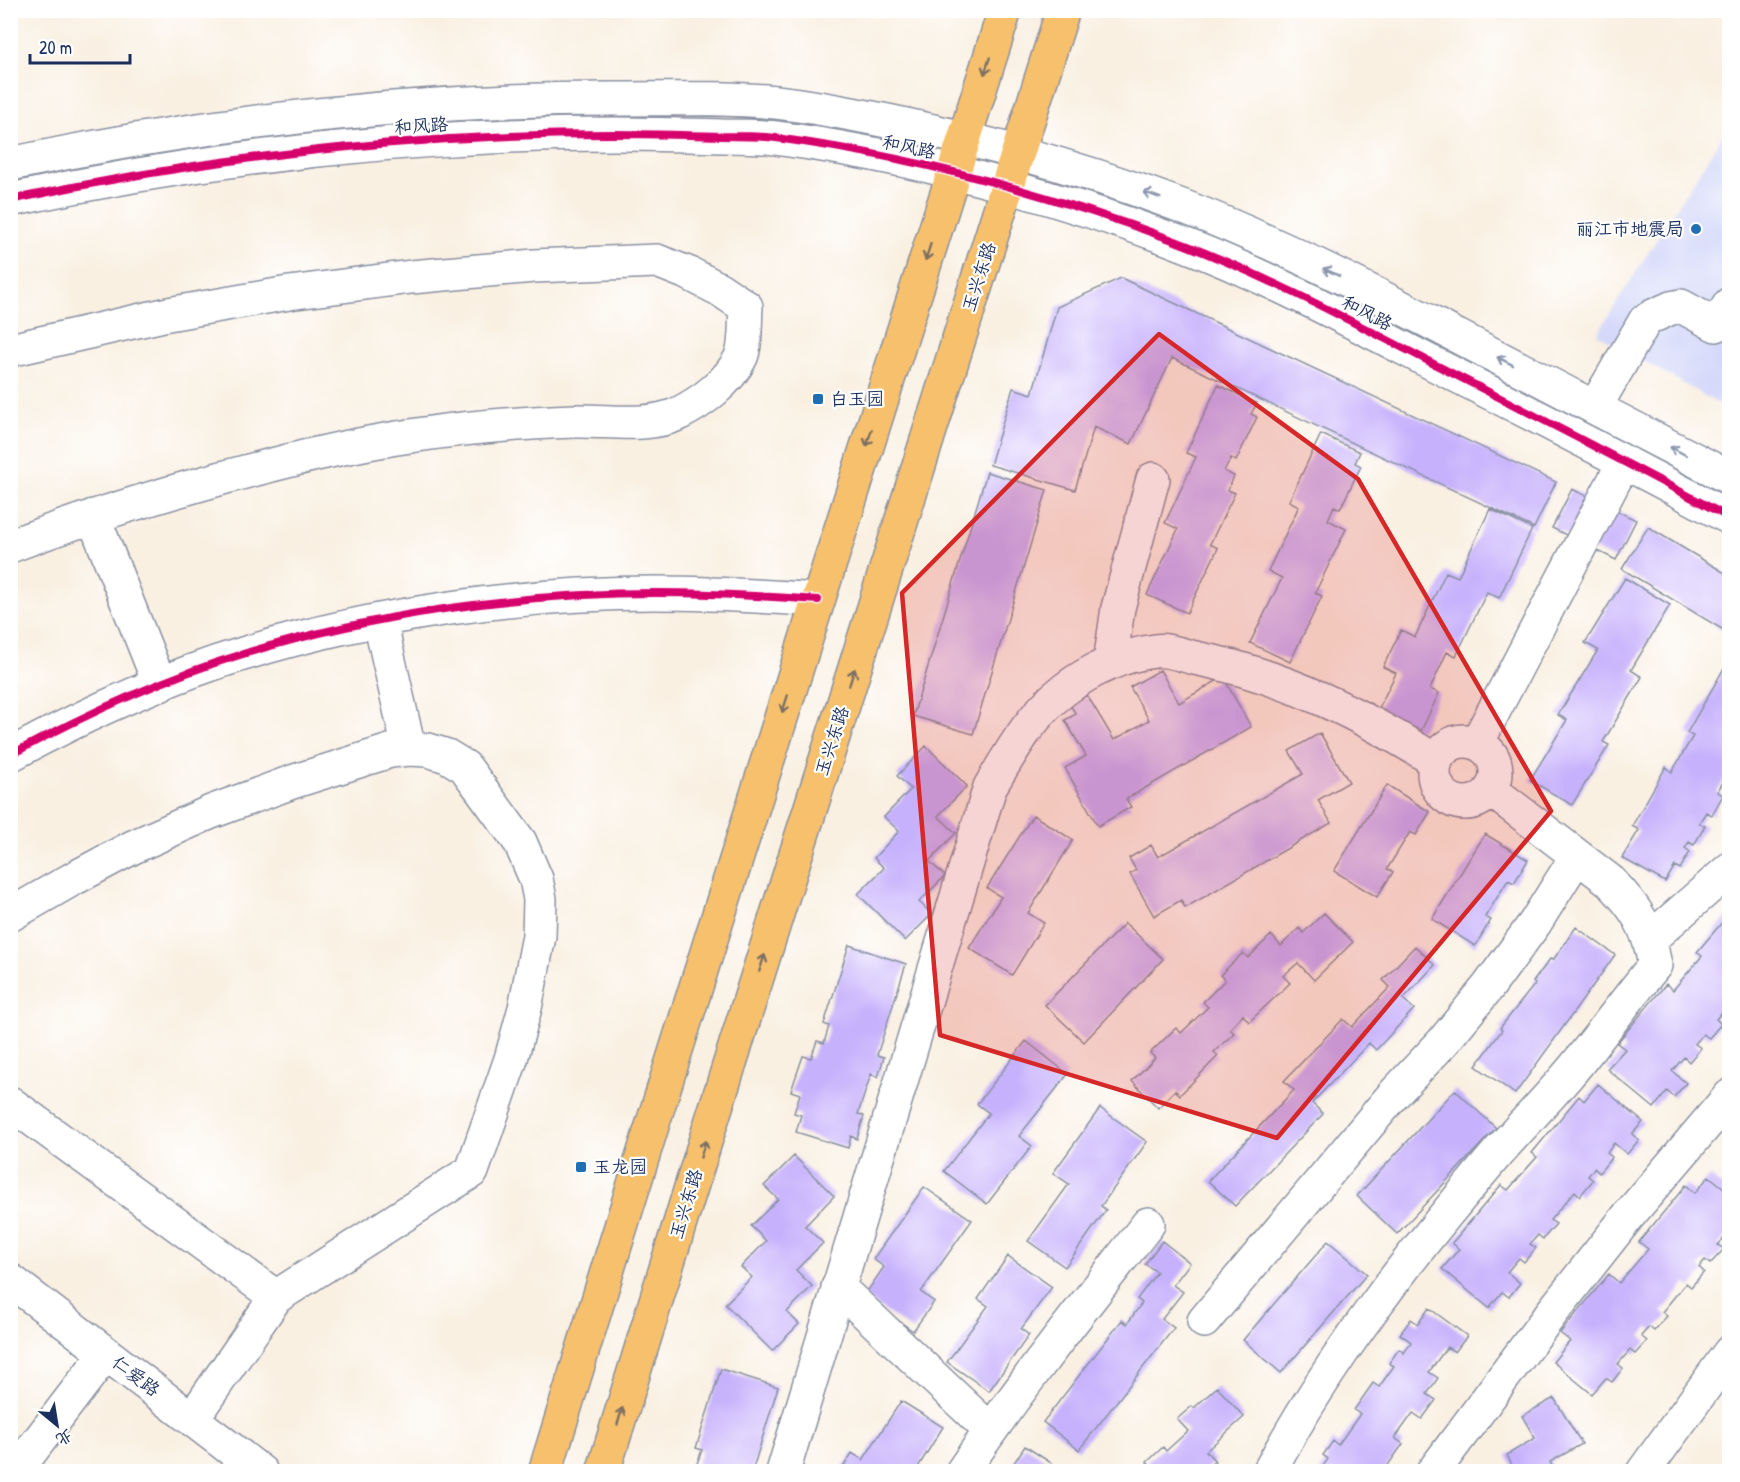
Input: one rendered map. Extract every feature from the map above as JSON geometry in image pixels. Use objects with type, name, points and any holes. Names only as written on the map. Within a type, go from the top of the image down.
[{"type":"main road","points":[[545,1472],[1005,10]]},
{"type":"main road","name":"玉兴东路","points":[[603,1472],[1063,10]]},
{"type":"street","name":"和风路","points":[[10,164],[88,147],[284,118],[482,102],[579,99],[775,102],[857,115],[1018,152],[1097,176],[1188,208],[1277,246],[1364,288],[1730,478]]},
{"type":"street","name":"和风路","points":[[10,200],[95,182],[288,153],[407,142],[579,134],[675,134],[771,137],[850,150],[1008,186],[1085,209],[1175,241],[1263,278],[1359,325],[1730,518]]},
{"type":"street","points":[[10,350],[168,314],[289,293],[411,277],[534,266],[657,261],[690,274],[719,289],[746,307],[742,356],[728,375],[712,392],[694,405],[657,421],[554,422],[497,426],[349,446],[138,501],[10,546]]},
{"type":"street","points":[[1595,407],[1645,321],[1671,308],[1681,306],[1716,325],[1730,304]]},
{"type":"street","points":[[1477,743],[1624,462]]},
{"type":"street","points":[[1110,663],[1118,608],[1153,479]]},
{"type":"street","points":[[93,516],[160,685]]},
{"type":"street","points":[[10,755],[104,708],[243,654],[324,632],[380,621],[487,604],[570,596],[653,593],[818,600]]},
{"type":"street","points":[[380,621],[409,749]]},
{"type":"street","points":[[783,1472],[990,786],[1023,734],[1041,711],[1063,690],[1088,674],[1110,663],[1158,650],[1204,659],[1295,687],[1344,708],[1436,761]]},
{"type":"street","points":[[1465,741],[1477,743],[1488,750],[1494,761],[1497,771],[1495,781],[1491,790],[1481,798],[1469,803],[1456,802],[1445,796],[1437,786],[1434,774],[1436,761],[1442,751],[1452,743],[1465,741]]},
{"type":"street","points":[[10,915],[133,847],[212,812],[292,782],[390,751],[409,749],[428,750],[447,756],[465,766],[520,842],[536,879],[540,899],[539,927],[525,1008],[512,1059],[472,1171],[276,1297],[192,1419]]},
{"type":"street","points":[[1269,1472],[1305,1408],[1354,1336],[1419,1249],[1494,1157],[1573,1069],[1654,965],[1650,939],[1639,916],[1626,897],[1610,881],[1491,790]]},
{"type":"street","points":[[1204,1321],[1394,1094],[1443,1042],[1488,987],[1534,923],[1577,856]]},
{"type":"street","points":[[1650,939],[1730,869]]},
{"type":"street","points":[[1433,1472],[1550,1315],[1629,1215],[1730,1096]]},
{"type":"street","points":[[10,1103],[276,1297]]},
{"type":"street","points":[[962,1472],[990,1430],[1148,1224]]},
{"type":"street","name":"仁爱路","points":[[10,1280],[261,1472]]},
{"type":"street","points":[[838,1287],[990,1430]]},
{"type":"street","points":[[1643,1472],[1730,1352]]},
{"type":"street","points":[[15,1472],[106,1353]]},
{"type":"highlighted area","points":[[1159,334],[1358,479],[1551,811],[1277,1138],[940,1035],[902,593]]},
{"type":"shaded area","name":"丽江市地震局","points":[[1729,125],[1729,410],[1597,334]]},
{"type":"building","points":[[1121,278],[1556,482],[1534,528],[1172,358],[1131,444],[1094,427],[1075,490],[990,465],[1013,388],[1032,394],[1057,307]]},
{"type":"building","points":[[1218,385],[1257,403],[1251,414],[1257,417],[1236,461],[1231,458],[1224,471],[1234,476],[1228,490],[1235,493],[1210,544],[1218,548],[1187,613],[1147,595],[1178,529],[1165,523],[1196,457],[1186,453]]},
{"type":"building","points":[[1321,434],[1360,452],[1355,463],[1361,466],[1340,509],[1334,506],[1328,520],[1346,529],[1315,593],[1322,596],[1290,662],[1250,643],[1282,578],[1268,571],[1299,506],[1289,501]]},
{"type":"building","points":[[987,472],[1047,490],[973,734],[913,716]]},
{"type":"building","points":[[1572,489],[1636,520],[1616,560],[1552,528]]},
{"type":"building","points":[[1490,509],[1532,529],[1499,598],[1487,592],[1456,656],[1447,652],[1430,689],[1439,693],[1421,731],[1378,710],[1396,673],[1383,667],[1401,630],[1415,637],[1446,572],[1458,577]]},
{"type":"building","points":[[1648,527],[1730,576],[1730,634],[1622,569]]},
{"type":"building","points":[[1625,578],[1670,605],[1631,670],[1642,677],[1603,742],[1609,745],[1572,805],[1530,780],[1567,720],[1558,715],[1598,650],[1585,643]]},
{"type":"building","points":[[1160,670],[1179,703],[1223,677],[1251,727],[1126,799],[1131,807],[1098,826],[1065,768],[1086,756],[1065,720],[1076,714],[1070,705],[1087,695],[1114,740],[1149,720],[1130,687]]},
{"type":"building","points":[[1723,670],[1730,673],[1730,771],[1717,792],[1723,795],[1712,815],[1706,812],[1699,823],[1705,826],[1694,845],[1689,842],[1685,848],[1690,852],[1680,869],[1675,866],[1665,882],[1622,858],[1639,830],[1632,826],[1666,767],[1672,772],[1693,736],[1687,733]]},
{"type":"building","points":[[1320,733],[1349,782],[1318,800],[1331,823],[1185,908],[1181,900],[1154,916],[1130,874],[1136,870],[1129,858],[1151,845],[1158,857],[1303,774],[1289,751]]},
{"type":"building","points":[[926,746],[967,786],[938,816],[956,833],[929,861],[945,876],[919,902],[932,914],[905,941],[858,894],[884,868],[874,858],[899,831],[884,817],[911,789],[897,776]]},
{"type":"building","points":[[1387,785],[1430,812],[1416,835],[1410,832],[1387,869],[1393,872],[1377,897],[1334,871]]},
{"type":"building","points":[[1033,815],[1073,840],[1028,913],[1044,923],[1012,975],[969,948],[1001,897],[987,888]]},
{"type":"building","points":[[1485,834],[1528,860],[1514,883],[1508,880],[1485,917],[1491,920],[1475,946],[1432,919]]},
{"type":"building","points":[[1324,913],[1353,942],[1314,980],[1298,963],[1283,976],[1290,983],[1249,1022],[1243,1015],[1230,1029],[1234,1033],[1214,1052],[1218,1056],[1180,1095],[1175,1090],[1158,1108],[1132,1081],[1155,1058],[1150,1053],[1176,1028],[1181,1033],[1208,1007],[1203,1002],[1225,980],[1220,975],[1243,953],[1248,958],[1271,935],[1281,946],[1299,928],[1303,933]]},
{"type":"building","points":[[1730,913],[1730,1003],[1716,1019],[1721,1024],[1709,1038],[1703,1034],[1695,1044],[1701,1048],[1689,1062],[1684,1057],[1672,1071],[1686,1083],[1674,1097],[1667,1091],[1654,1108],[1607,1069],[1625,1049],[1617,1043],[1666,984],[1673,990],[1702,956],[1697,952]]},
{"type":"building","points":[[1125,923],[1163,959],[1084,1042],[1045,1005]]},
{"type":"building","points":[[1576,927],[1615,955],[1515,1094],[1476,1066],[1502,1030],[1500,1028],[1535,984],[1533,982],[1550,959],[1553,960]]},
{"type":"building","points":[[849,945],[906,964],[877,1055],[884,1057],[878,1077],[871,1074],[858,1114],[864,1116],[857,1139],[851,1136],[848,1148],[796,1132],[801,1115],[794,1113],[800,1094],[791,1091],[803,1056],[811,1058],[817,1041],[824,1043],[829,1026],[824,1024]]},
{"type":"building","points":[[1415,946],[1435,965],[1403,999],[1414,1009],[1376,1050],[1369,1043],[1312,1103],[1323,1114],[1235,1206],[1208,1181],[1294,1090],[1284,1081],[1343,1019],[1352,1027],[1390,987],[1383,980]]},
{"type":"building","points":[[1026,1041],[1068,1074],[1019,1136],[1032,1146],[987,1204],[944,1171],[989,1113],[977,1104]]},
{"type":"building","points":[[1598,1084],[1643,1122],[1632,1134],[1639,1140],[1627,1154],[1614,1143],[1607,1153],[1612,1157],[1599,1173],[1594,1168],[1588,1176],[1593,1180],[1580,1196],[1575,1191],[1550,1220],[1556,1224],[1543,1239],[1538,1235],[1530,1244],[1536,1248],[1524,1262],[1519,1258],[1507,1272],[1520,1283],[1509,1297],[1502,1292],[1489,1308],[1442,1269],[1459,1249],[1452,1243],[1501,1185],[1508,1190],[1537,1157],[1532,1153],[1579,1096],[1584,1101]]},
{"type":"building","points":[[1455,1090],[1496,1128],[1397,1234],[1357,1196]]},
{"type":"building","points":[[1100,1108],[1147,1142],[1101,1206],[1106,1210],[1065,1267],[1028,1241],[1069,1184],[1053,1173]]},
{"type":"building","points":[[794,1156],[834,1196],[805,1226],[823,1243],[796,1270],[812,1286],[787,1312],[799,1324],[772,1351],[725,1304],[752,1277],[741,1267],[766,1241],[751,1226],[778,1199],[764,1186]]},
{"type":"building","points":[[1709,1176],[1730,1193],[1730,1239],[1726,1236],[1718,1245],[1724,1249],[1710,1264],[1705,1260],[1699,1267],[1704,1272],[1691,1287],[1686,1283],[1662,1312],[1667,1316],[1654,1331],[1649,1327],[1641,1336],[1647,1341],[1635,1354],[1630,1350],[1618,1364],[1623,1368],[1612,1382],[1606,1378],[1592,1394],[1553,1362],[1570,1341],[1560,1333],[1609,1274],[1619,1283],[1648,1249],[1639,1242],[1686,1185],[1695,1193]]},
{"type":"building","points":[[924,1187],[972,1220],[921,1292],[934,1302],[913,1331],[864,1296],[884,1267],[873,1259]]},
{"type":"building","points":[[1162,1241],[1190,1263],[1173,1285],[1183,1292],[1162,1319],[1174,1328],[1079,1450],[1043,1422],[1122,1320],[1127,1324],[1142,1303],[1137,1299],[1157,1272],[1145,1264]]},
{"type":"building","points":[[1328,1241],[1367,1274],[1281,1373],[1243,1340]]},
{"type":"building","points":[[1008,1256],[1052,1287],[1021,1329],[1029,1335],[989,1391],[947,1362],[988,1306],[978,1299]]},
{"type":"building","points":[[1429,1308],[1467,1336],[1455,1352],[1447,1347],[1429,1372],[1438,1378],[1427,1394],[1436,1400],[1422,1419],[1413,1413],[1395,1438],[1403,1444],[1383,1472],[1319,1472],[1328,1459],[1323,1455],[1333,1441],[1338,1445],[1360,1414],[1354,1410],[1373,1383],[1379,1387],[1394,1366],[1389,1363],[1399,1349],[1404,1353],[1411,1342],[1400,1334],[1411,1319],[1418,1324]]},
{"type":"building","points":[[721,1369],[778,1387],[752,1472],[687,1472],[690,1464],[696,1466],[702,1450],[696,1448]]},
{"type":"building","points":[[1217,1387],[1244,1417],[1206,1451],[1215,1461],[1202,1472],[1155,1472],[1147,1462],[1163,1447],[1166,1451],[1188,1431],[1177,1419],[1192,1406],[1194,1408]]},
{"type":"building","points":[[1554,1398],[1582,1444],[1550,1462],[1556,1472],[1503,1472],[1512,1465],[1507,1455],[1535,1438],[1522,1416]]},
{"type":"building","points":[[901,1401],[943,1427],[915,1472],[840,1472],[852,1453],[863,1460]]},
{"type":"building","points":[[1025,1446],[1065,1472],[1008,1472]]},
{"type":"cycle path","points":[[10,200],[84,185],[235,160],[461,138],[613,134],[756,136],[877,155],[927,165],[1025,191],[1122,222],[1204,252],[1303,297],[1730,518]]},
{"type":"cycle path","points":[[10,755],[124,698],[183,674],[292,640],[395,617],[500,602],[604,594],[696,594],[818,600]]},
{"type":"place","name":"丽江市地震局","points":[[1696,229]]},
{"type":"place","name":"白玉园","points":[[818,399]]},
{"type":"place","name":"玉龙园","points":[[581,1167]]}]
